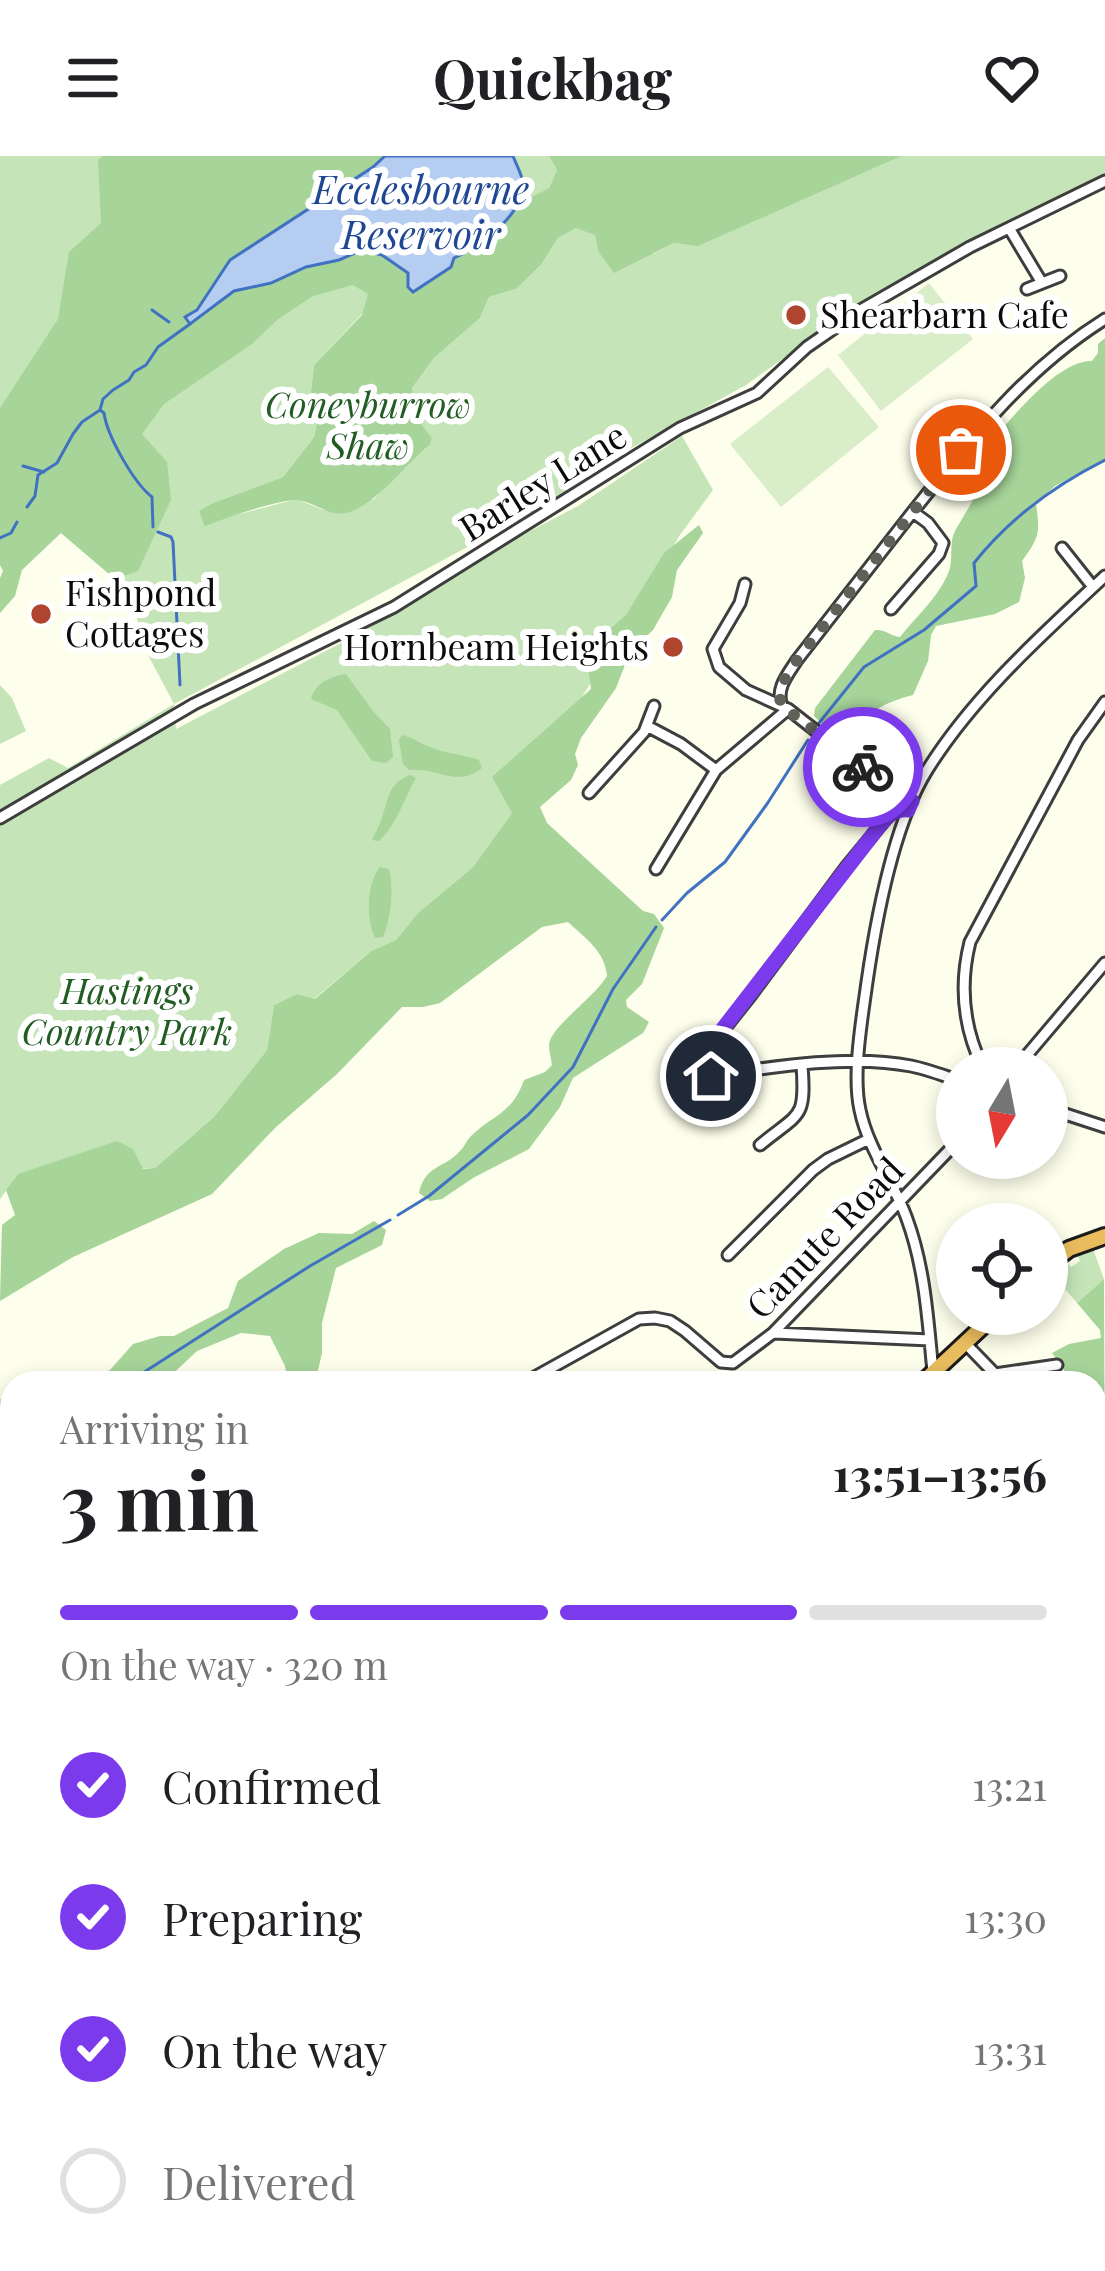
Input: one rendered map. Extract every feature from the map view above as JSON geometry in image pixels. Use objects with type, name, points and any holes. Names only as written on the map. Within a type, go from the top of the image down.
[{"type":"highway","points":[[1068,1250],[1105,1236]]},
{"type":"highway","points":[[935,1371],[974,1335]]},
{"type":"street","name":"Barley Lane","points":[[0,818],[194,704],[394,607],[680,428],[757,393],[807,346],[859,311],[970,247],[1105,181]]},
{"type":"street","points":[[1009,228],[1042,283]]},
{"type":"street","points":[[1027,290],[1060,275]]},
{"type":"street","points":[[785,707],[779,698],[787,674],[961,450],[1027,378],[1105,319]]},
{"type":"street","points":[[891,609],[939,554],[943,543],[913,512]]},
{"type":"street","points":[[1062,548],[1093,587]]},
{"type":"street","points":[[928,1371],[930,1340],[918,1255],[900,1200],[869,1139],[859,1107],[868,974],[880,913],[910,806],[926,772],[1000,679],[1105,576]]},
{"type":"street","points":[[745,584],[740,604],[713,649],[719,667],[746,690],[785,707],[910,806]]},
{"type":"street","points":[[974,1047],[964,1000],[964,965],[970,942],[1078,740],[1105,702]]},
{"type":"street","points":[[589,793],[647,726],[654,706]]},
{"type":"street","points":[[656,869],[716,770],[785,707]]},
{"type":"street","points":[[647,726],[716,770]]},
{"type":"street","points":[[910,806],[889,815],[847,866],[699,1064],[711,1076],[859,1063],[911,1066],[936,1074]]},
{"type":"street","points":[[1034,1047],[1103,966]]},
{"type":"street","points":[[760,1145],[798,1117],[804,1098],[802,1065]]},
{"type":"street","points":[[1068,1115],[1105,1127]]},
{"type":"street","points":[[764,1126],[773,1134]]},
{"type":"street","points":[[728,1255],[813,1170],[869,1139]]},
{"type":"street","name":"Canute Road","points":[[546,1371],[639,1319],[655,1318],[670,1322],[727,1364],[734,1363],[773,1333],[936,1163]]},
{"type":"street","points":[[773,1333],[930,1340]]},
{"type":"street","points":[[965,1343],[992,1371]]},
{"type":"street","points":[[1016,1371],[1057,1365]]},
{"type":"green space","points":[[0,156],[385,156],[271,234],[399,267],[314,365],[311,392],[319,412],[314,437],[283,477],[200,511],[206,527],[297,499],[323,510],[374,499],[430,445],[432,438],[417,418],[412,388],[434,358],[480,318],[489,297],[516,289],[541,265],[558,238],[577,227],[595,235],[598,251],[653,254],[674,243],[698,245],[716,156],[1105,156],[1105,174],[862,302],[746,385],[615,457],[542,507],[174,704],[147,653],[131,598],[115,579],[61,533],[0,540]]},
{"type":"green space","name":"Coneyburrow Shaw","points":[[103,156],[385,156],[230,260],[190,324],[234,291],[363,250],[382,255],[408,273],[414,292],[451,267],[453,258],[490,238],[519,203],[549,188],[557,170],[549,156],[901,156],[698,246],[674,243],[614,273],[598,251],[595,235],[576,228],[558,238],[541,265],[516,289],[489,297],[480,318],[434,358],[412,388],[417,418],[432,438],[430,445],[372,499],[343,514],[289,501],[205,527],[199,511],[283,477],[314,437],[319,412],[311,392],[314,365],[362,315],[368,294],[353,285],[313,296],[164,404],[142,434],[167,462],[171,500],[138,571],[115,579],[61,533],[22,570],[15,596],[0,613],[0,408],[58,319],[69,252],[101,223],[98,160]]},
{"type":"green space","points":[[513,156],[549,156],[557,170],[549,188],[519,203],[523,183]]},
{"type":"green space","points":[[929,283],[973,339],[881,411],[838,355]]},
{"type":"green space","points":[[1105,338],[1105,460],[1055,486],[1036,504],[1037,534],[1022,561],[1025,578],[1019,602],[995,614],[936,626],[913,695],[883,706],[849,740],[840,739],[814,716],[815,708],[875,630],[900,637],[938,592],[949,570],[953,536],[979,485],[982,452],[1048,382],[1092,361]]},
{"type":"green space","points":[[828,367],[879,427],[781,507],[730,444]]},
{"type":"green space","name":"Hastings Country Park","points":[[682,436],[713,490],[680,535],[512,813],[473,867],[418,913],[396,940],[371,951],[314,999],[297,994],[274,1005],[267,1050],[214,1117],[155,1168],[18,1174],[0,1199],[0,785],[49,758],[68,768],[174,704],[176,729],[438,588],[500,547],[578,506]]},
{"type":"green space","points":[[699,525],[703,533],[677,570],[672,597],[653,630],[630,652],[616,688],[581,738],[571,780],[540,807],[547,823],[643,911],[654,914],[664,928],[642,984],[626,1000],[627,1007],[649,1022],[643,1033],[573,1078],[560,1107],[529,1149],[442,1199],[430,1201],[419,1193],[430,1172],[508,1107],[524,1080],[552,1065],[551,1038],[607,976],[598,952],[568,922],[542,927],[440,1003],[402,1007],[212,1194],[73,1257],[0,1301],[2,1225],[15,1215],[6,1190],[18,1174],[117,1141],[133,1149],[143,1169],[155,1168],[214,1117],[267,1050],[274,1005],[297,994],[315,999],[371,951],[396,940],[418,913],[473,867],[512,813],[492,777],[591,689],[586,650],[626,615],[664,553]]},
{"type":"green space","points":[[346,674],[390,729],[393,757],[386,763],[372,761],[337,710],[311,699],[324,681]]},
{"type":"green space","points":[[0,685],[12,698],[26,731],[0,744]]},
{"type":"green space","points":[[402,735],[479,760],[482,768],[456,777],[409,770],[403,764]]},
{"type":"green space","points":[[410,775],[416,778],[395,819],[379,841],[372,840],[393,788]]},
{"type":"green space","points":[[380,867],[389,869],[391,903],[383,937],[375,938],[369,902]]},
{"type":"green space","points":[[374,1221],[386,1230],[382,1245],[336,1268],[322,1323],[318,1371],[286,1371],[270,1336],[241,1333],[197,1351],[176,1371],[108,1371],[133,1344],[174,1336],[228,1308],[238,1281],[284,1249],[319,1233],[352,1234]]},
{"type":"green space","points":[[1093,1249],[1104,1279],[1077,1303],[1068,1293],[1068,1264],[1071,1267],[1080,1261],[1078,1256]]},
{"type":"green space","points":[[1104,1279],[1104,1371],[1064,1371],[1052,1353],[1069,1344],[1101,1338],[1100,1330],[1077,1303]]},
{"type":"water","name":"Ecclesbourne Reservoir","points":[[385,156],[513,156],[522,195],[499,228],[413,292],[408,273],[382,255],[362,250],[271,283],[234,291],[190,324],[185,317],[197,310],[230,260]]},
{"type":"waterway","points":[[152,310],[169,322]]},
{"type":"waterway","points":[[27,507],[35,496],[38,475],[57,463],[82,422],[146,365],[158,347],[190,324]]},
{"type":"waterway","points":[[100,410],[122,458],[152,497],[153,527]]},
{"type":"waterway","points":[[819,723],[864,667],[924,630],[976,586],[974,563],[1002,532],[1068,480],[1105,460]]},
{"type":"waterway","points":[[23,466],[44,472]]},
{"type":"waterway","points":[[0,538],[11,533],[17,522]]},
{"type":"waterway","points":[[158,532],[173,542],[180,685]]},
{"type":"waterway","points":[[662,920],[725,862],[808,740]]},
{"type":"waterway","points":[[398,1215],[429,1196],[528,1115],[573,1067],[613,989],[656,927]]},
{"type":"waterway","points":[[146,1371],[390,1220]]},
{"type":"way so far","points":[[863,767],[782,706],[781,688],[797,660],[961,450]]},
{"type":"place","name":"Shearbarn Cafe","points":[[796,315]]},
{"type":"place","name":"Fishpond Cottages","points":[[41,614]]},
{"type":"place","name":"Hornbeam Heights","points":[[673,647]]},
{"type":"route","points":[[711,1076],[699,1064],[701,1057],[889,815],[908,810],[912,801],[863,767]]}]
